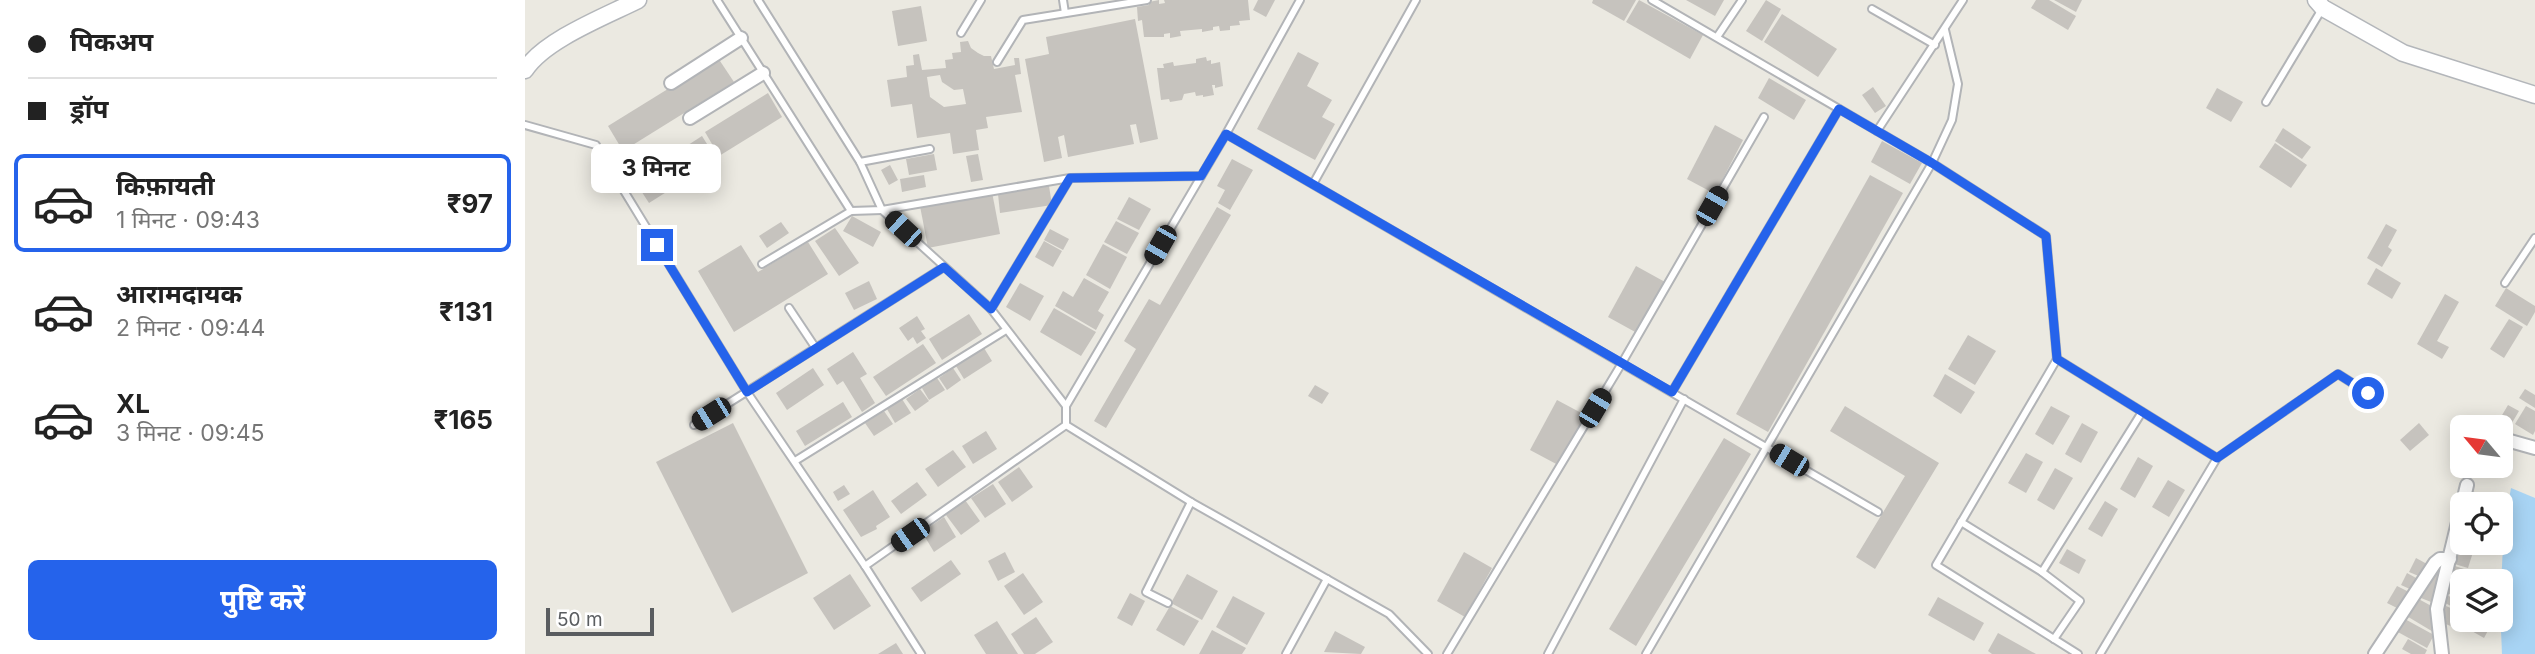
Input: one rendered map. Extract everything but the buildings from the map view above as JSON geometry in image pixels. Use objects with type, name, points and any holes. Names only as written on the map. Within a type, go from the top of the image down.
[{"type":"street","points":[[525,70],[530,62],[567,35],[638,0]]},
{"type":"street","points":[[2319,4],[2403,53],[2535,94]]},
{"type":"street","points":[[671,83],[741,38]]},
{"type":"street","points":[[690,118],[763,73]]},
{"type":"street","points":[[2513,442],[2535,448]]},
{"type":"street","points":[[2442,654],[2437,609],[2467,485]]},
{"type":"street","points":[[2375,654],[2435,563],[2440,559],[2451,559]]},
{"type":"lane","points":[[717,0],[851,211]]},
{"type":"lane","points":[[758,0],[860,162],[883,210],[991,309],[1066,406]]},
{"type":"lane","points":[[961,33],[981,0]]},
{"type":"lane","points":[[1063,0],[1065,13]]},
{"type":"lane","points":[[997,62],[1023,20],[1147,0]]},
{"type":"lane","points":[[1066,425],[1066,406],[1226,134],[1300,0]]},
{"type":"lane","points":[[1313,184],[1416,0]]},
{"type":"lane","points":[[1652,0],[1932,163],[2046,236],[2057,359],[1936,565],[2078,654]]},
{"type":"lane","points":[[1717,37],[1742,0]]},
{"type":"lane","points":[[1877,131],[1963,0]]},
{"type":"lane","points":[[2266,102],[2319,4]]},
{"type":"lane","points":[[1872,9],[1935,45]]},
{"type":"lane","points":[[1646,654],[1932,163],[1952,120],[1958,84],[1945,30]]},
{"type":"lane","points":[[1672,392],[1839,109]]},
{"type":"lane","points":[[1447,654],[1622,363],[1764,117]]},
{"type":"lane","points":[[525,125],[596,145],[747,392],[921,654]]},
{"type":"lane","points":[[1226,134],[1878,512]]},
{"type":"lane","points":[[860,162],[930,149]]},
{"type":"lane","points":[[762,264],[851,211],[883,210],[1070,178],[1201,176]]},
{"type":"lane","points":[[991,309],[1070,178]]},
{"type":"lane","points":[[2505,283],[2535,238]]},
{"type":"lane","points":[[694,425],[944,267]]},
{"type":"lane","points":[[789,308],[815,347]]},
{"type":"lane","points":[[795,461],[1006,330]]},
{"type":"lane","points":[[2057,359],[2217,458]]},
{"type":"lane","points":[[2100,654],[2217,458],[2338,374],[2368,393]]},
{"type":"lane","points":[[1548,654],[1684,399]]},
{"type":"lane","points":[[2042,572],[2142,412]]},
{"type":"lane","points":[[1066,425],[1191,502],[1389,614],[1428,654]]},
{"type":"lane","points":[[865,566],[1066,425]]},
{"type":"lane","points":[[1168,603],[1146,592],[1191,502]]},
{"type":"lane","points":[[1961,522],[2042,572],[2080,600],[2055,639]]},
{"type":"lane","points":[[1286,654],[1327,579]]},
{"type":"water","points":[[2511,488],[2535,498],[2535,654],[2502,654],[2501,632],[2513,632],[2513,569],[2502,569],[2503,555],[2513,555],[2513,492],[2510,492]]},
{"type":"route","points":[[657,245],[747,392],[944,267],[991,309],[1070,178],[1201,176],[1226,134],[1672,392],[1839,109],[1932,163],[2046,236],[2057,359],[2217,458],[2338,374],[2368,393]]}]
